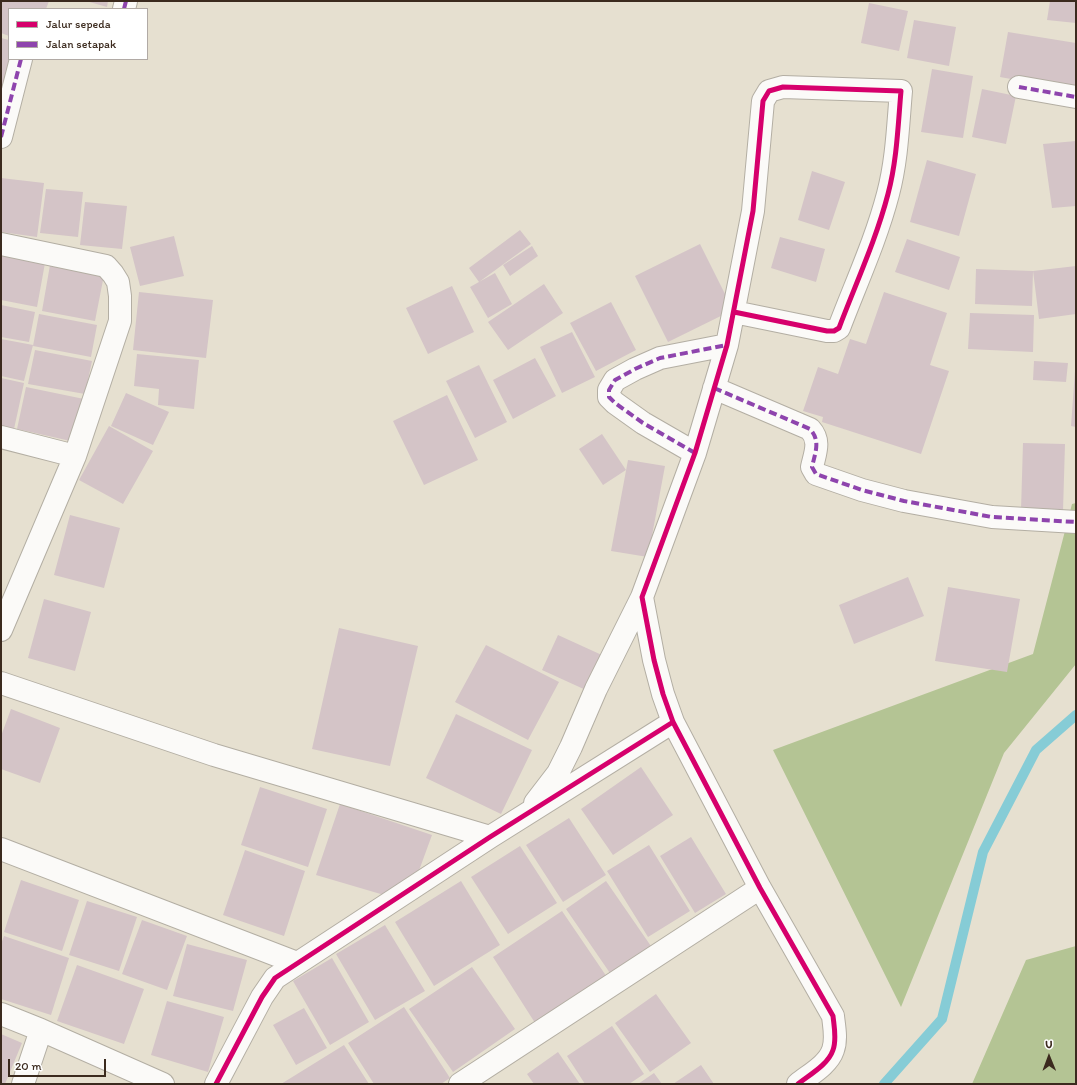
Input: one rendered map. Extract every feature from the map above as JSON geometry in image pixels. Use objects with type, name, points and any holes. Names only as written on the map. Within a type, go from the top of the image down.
[{"type":"street","points":[[1,136],[21,60]]},
{"type":"street","points":[[527,814],[558,773],[596,689],[642,597],[694,453],[727,345],[734,312],[753,211],[763,101],[769,91],[783,87],[901,91],[897,142],[888,192],[875,237],[839,328],[834,331],[827,331],[734,312]]},
{"type":"street","points":[[1019,87],[1076,97]]},
{"type":"street","points":[[1,244],[106,266],[118,282],[120,296],[120,321],[75,456],[1,630]]},
{"type":"street","points":[[694,453],[643,423],[615,403],[609,397],[609,390],[615,380],[660,358],[727,345]]},
{"type":"street","points":[[714,388],[810,429],[816,434],[817,442],[812,467],[816,474],[862,490],[897,499],[985,516],[1076,522]]},
{"type":"street","points":[[1,437],[75,456]]},
{"type":"street","points":[[642,597],[654,660],[663,694],[673,722],[760,888],[833,1016],[835,1032],[833,1050],[826,1061],[798,1084]]},
{"type":"street","points":[[1,683],[214,755],[490,837]]},
{"type":"street","points":[[216,1084],[262,997],[275,978],[490,837],[673,722]]},
{"type":"street","points":[[1,848],[297,963]]},
{"type":"street","points":[[460,1084],[760,888]]},
{"type":"street","points":[[1,1014],[163,1084]]},
{"type":"street","points":[[23,1084],[41,1030]]},
{"type":"green space","points":[[1076,503],[1076,664],[1004,753],[901,1007],[773,750],[1033,654],[1072,504]]},
{"type":"green space","points":[[1076,946],[1076,1084],[972,1084],[1026,960]]},
{"type":"building","points":[[1,1],[49,1],[46,8],[8,8],[8,36],[1,33]]},
{"type":"building","points":[[86,1],[108,1],[107,7]]},
{"type":"building","points":[[1050,1],[1076,1],[1076,23],[1047,20]]},
{"type":"building","points":[[869,3],[908,11],[899,51],[861,43]]},
{"type":"building","points":[[914,20],[956,27],[949,66],[907,58]]},
{"type":"building","points":[[1008,32],[1076,43],[1076,91],[1000,77]]},
{"type":"building","points":[[1,38],[8,40],[8,60],[14,60],[1,101]]},
{"type":"building","points":[[932,69],[973,76],[963,138],[921,132]]},
{"type":"building","points":[[982,89],[1016,96],[1006,144],[972,137]]},
{"type":"building","points":[[1076,141],[1076,206],[1052,208],[1043,144]]},
{"type":"building","points":[[927,160],[976,174],[959,236],[910,222]]},
{"type":"building","points":[[812,171],[845,182],[829,230],[798,220]]},
{"type":"building","points":[[1,178],[44,183],[37,237],[1,232]]},
{"type":"building","points":[[46,189],[83,192],[78,237],[40,233]]},
{"type":"building","points":[[85,202],[127,206],[122,249],[80,245]]},
{"type":"building","points":[[520,230],[531,244],[479,282],[469,268]]},
{"type":"building","points":[[174,236],[184,276],[140,286],[130,247]]},
{"type":"building","points":[[780,237],[825,249],[816,282],[771,268]]},
{"type":"building","points":[[907,239],[960,257],[949,290],[895,272]]},
{"type":"building","points":[[700,244],[733,310],[668,342],[635,276]]},
{"type":"building","points":[[532,246],[538,256],[510,276],[503,265]]},
{"type":"building","points":[[1,255],[45,263],[37,307],[1,300]]},
{"type":"building","points":[[50,265],[104,275],[95,321],[42,311]]},
{"type":"building","points":[[1076,266],[1076,314],[1039,319],[1033,271]]},
{"type":"building","points":[[976,269],[1033,271],[1032,306],[975,304]]},
{"type":"building","points":[[495,273],[512,304],[488,318],[470,287]]},
{"type":"building","points":[[544,284],[563,313],[508,350],[488,322]]},
{"type":"building","points":[[452,286],[474,332],[428,354],[406,308]]},
{"type":"building","points":[[139,292],[213,300],[206,358],[133,350]]},
{"type":"building","points":[[884,292],[947,313],[930,365],[949,371],[921,454],[822,422],[823,417],[803,411],[818,367],[838,374],[850,339],[866,344]]},
{"type":"building","points":[[611,302],[636,350],[596,371],[570,323]]},
{"type":"building","points":[[1,305],[35,312],[29,342],[1,337]]},
{"type":"building","points":[[970,313],[1034,315],[1033,352],[968,349]]},
{"type":"building","points":[[39,314],[97,325],[91,357],[33,346]]},
{"type":"building","points":[[572,332],[595,377],[562,393],[540,347]]},
{"type":"building","points":[[1,339],[33,345],[24,381],[1,376]]},
{"type":"building","points":[[35,350],[92,361],[85,394],[28,384]]},
{"type":"building","points":[[137,354],[199,360],[194,409],[158,405],[159,389],[134,386]]},
{"type":"building","points":[[535,358],[556,396],[513,419],[493,380]]},
{"type":"building","points":[[1034,361],[1068,363],[1066,382],[1033,380]]},
{"type":"building","points":[[479,365],[507,422],[475,438],[446,381]]},
{"type":"building","points":[[1076,371],[1076,427],[1071,426]]},
{"type":"building","points":[[1,378],[24,383],[14,429],[1,426]]},
{"type":"building","points":[[26,387],[84,399],[75,442],[17,429]]},
{"type":"building","points":[[126,393],[169,412],[153,445],[111,426]]},
{"type":"building","points":[[447,395],[478,460],[424,485],[393,421]]},
{"type":"building","points":[[109,426],[153,451],[123,504],[79,480]]},
{"type":"building","points":[[602,434],[626,470],[603,485],[579,449]]},
{"type":"building","points":[[1023,443],[1065,444],[1063,511],[1021,510]]},
{"type":"building","points":[[628,460],[665,466],[648,557],[611,551]]},
{"type":"building","points":[[70,515],[120,528],[104,588],[54,575]]},
{"type":"building","points":[[908,577],[924,616],[854,644],[839,605]]},
{"type":"building","points":[[948,587],[1020,599],[1007,672],[935,661]]},
{"type":"building","points":[[44,599],[91,612],[75,671],[28,658]]},
{"type":"building","points":[[339,628],[418,646],[390,766],[312,749]]},
{"type":"building","points":[[558,635],[604,656],[588,691],[542,670]]},
{"type":"building","points":[[486,645],[559,682],[528,740],[455,702]]},
{"type":"building","points":[[11,709],[60,728],[40,783],[1,769],[1,736]]},
{"type":"building","points":[[456,714],[532,750],[501,814],[426,778]]},
{"type":"building","points":[[641,767],[673,815],[613,855],[581,809]]},
{"type":"building","points":[[260,787],[327,809],[308,867],[241,845]]},
{"type":"building","points":[[340,804],[432,835],[417,876],[384,895],[316,875]]},
{"type":"building","points":[[569,818],[606,875],[563,902],[526,845]]},
{"type":"building","points":[[691,837],[726,894],[695,913],[660,856]]},
{"type":"building","points":[[649,845],[690,911],[648,937],[607,871]]},
{"type":"building","points":[[520,846],[557,903],[508,934],[471,877]]},
{"type":"building","points":[[245,850],[305,871],[284,936],[223,915]]},
{"type":"building","points":[[21,880],[79,900],[62,951],[4,932]]},
{"type":"building","points":[[461,881],[500,945],[434,986],[395,922]]},
{"type":"building","points":[[606,881],[653,949],[612,976],[566,909]]},
{"type":"building","points":[[87,901],[137,917],[119,971],[69,955]]},
{"type":"building","points":[[562,911],[609,980],[537,1026],[493,957]]},
{"type":"building","points":[[142,920],[187,936],[167,990],[122,974]]},
{"type":"building","points":[[385,925],[425,991],[375,1020],[336,954]]},
{"type":"building","points":[[4,936],[69,958],[51,1015],[1,999],[1,944]]},
{"type":"building","points":[[187,944],[247,960],[233,1011],[173,996]]},
{"type":"building","points":[[332,958],[369,1022],[330,1045],[293,981]]},
{"type":"building","points":[[77,965],[144,989],[124,1044],[57,1021]]},
{"type":"building","points":[[472,967],[515,1029],[453,1072],[409,1009]]},
{"type":"building","points":[[656,994],[691,1043],[650,1072],[615,1023]]},
{"type":"building","points":[[167,1001],[224,1017],[208,1072],[151,1055]]},
{"type":"building","points":[[404,1007],[450,1078],[441,1084],[374,1084],[348,1043]]},
{"type":"building","points":[[304,1008],[327,1048],[296,1065],[273,1025]]},
{"type":"building","points":[[612,1026],[644,1074],[629,1084],[585,1084],[567,1056]]},
{"type":"building","points":[[1,1034],[22,1043],[5,1084],[1,1084]]},
{"type":"building","points":[[344,1045],[369,1084],[281,1084]]},
{"type":"building","points":[[558,1052],[580,1084],[534,1084],[527,1074]]},
{"type":"building","points":[[701,1065],[714,1084],[673,1084]]},
{"type":"building","points":[[654,1073],[662,1084],[638,1084]]},
{"type":"waterway","points":[[884,1084],[942,1019],[983,852],[1036,750],[1076,715]]},
{"type":"marked path","points":[[124,8],[126,1]]},
{"type":"marked path","points":[[1,137],[21,60]]},
{"type":"marked path","points":[[1019,87],[1076,97]]},
{"type":"marked path","points":[[695,453],[643,423],[615,403],[609,397],[609,390],[615,380],[660,358],[727,345]]},
{"type":"marked path","points":[[714,388],[810,429],[816,443],[816,452],[812,467],[816,474],[862,490],[904,501],[992,517],[1076,522]]},
{"type":"cycle path","points":[[734,312],[827,331],[834,331],[839,328],[872,245],[888,194],[895,155],[901,91],[783,87],[769,91],[763,101],[753,211],[727,345],[695,453],[642,597],[654,660],[663,694],[673,722],[760,888],[833,1016],[835,1041],[831,1055],[823,1065],[798,1084]]},
{"type":"cycle path","points":[[216,1084],[262,997],[275,978],[490,837],[673,722]]}]
